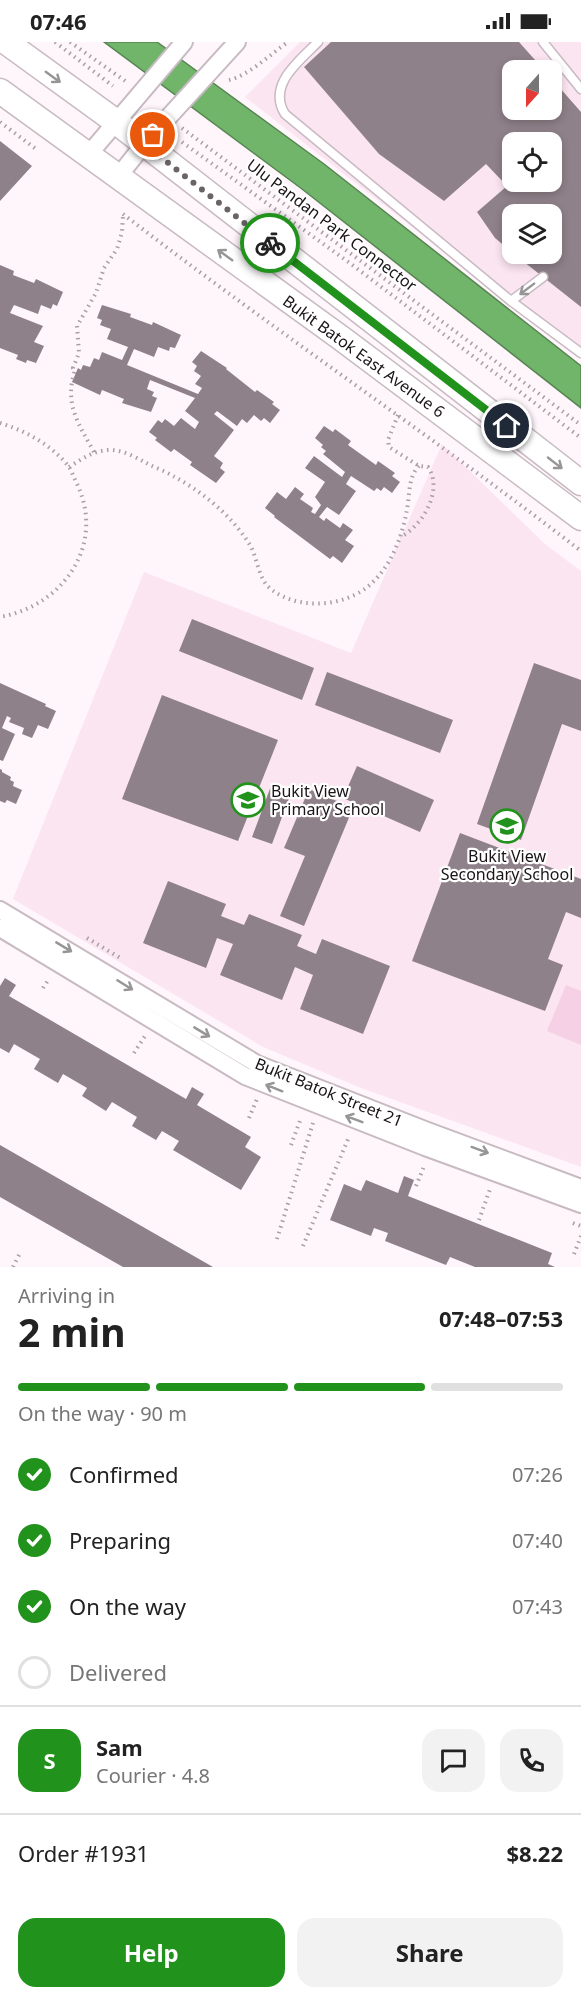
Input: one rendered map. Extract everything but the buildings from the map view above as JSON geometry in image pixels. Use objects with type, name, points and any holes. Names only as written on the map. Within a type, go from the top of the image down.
[{"type":"main road","name":"Bukit Batok East Avenue 6","points":[[6,42],[115,121],[581,483]]},
{"type":"main road","name":"Bukit Batok East Avenue 6","points":[[0,91],[341,338],[581,518]]},
{"type":"street","points":[[118,177],[180,104],[217,75],[237,42]]},
{"type":"street","points":[[88,154],[182,44]]},
{"type":"street","name":"Bukit Batok Street 21","points":[[0,910],[257,1064],[581,1188]]},
{"type":"street","name":"Bukit Batok Street 21","points":[[0,928],[245,1076],[581,1204]]},
{"type":"lane","points":[[318,42],[284,80],[279,99],[285,114],[511,302],[581,353]]},
{"type":"lane","points":[[543,42],[581,89]]},
{"type":"lane","points":[[511,302],[543,277]]},
{"type":"path","points":[[55,42],[113,86]]},
{"type":"path","points":[[70,42],[145,87]]},
{"type":"path","points":[[217,75],[236,78],[288,42]]},
{"type":"path","name":"Ulu Pandan Park Connector","points":[[168,117],[581,425]]},
{"type":"path","points":[[0,122],[36,149]]},
{"type":"path","points":[[176,137],[348,261],[581,438]]},
{"type":"path","points":[[94,452],[76,418],[70,395],[75,370],[73,368],[79,352],[76,333],[79,321],[96,293],[104,268],[117,249],[122,232],[123,214],[209,280],[504,491],[581,551]]},
{"type":"path","points":[[398,415],[388,440],[389,447],[419,466],[428,467],[434,481],[432,499],[423,517],[412,531],[400,538]]},
{"type":"path","points":[[0,423],[42,441],[69,467],[81,493],[86,511],[85,542],[68,579],[41,603],[0,617]]},
{"type":"path","points":[[69,467],[94,452],[112,450],[129,454],[173,476],[201,494],[232,521],[251,546],[267,585],[281,595],[298,602],[317,604],[352,597],[373,583],[400,538],[407,512],[412,476],[419,466]]},
{"type":"path","points":[[86,938],[124,960]]},
{"type":"path","points":[[43,988],[49,980]]},
{"type":"path","points":[[134,1053],[143,1040]]},
{"type":"path","points":[[249,1118],[256,1102]]},
{"type":"path","points":[[277,1239],[313,1123]]},
{"type":"path","points":[[291,1145],[299,1124]]},
{"type":"path","points":[[303,1246],[349,1137]]},
{"type":"path","points":[[416,1186],[423,1170]]},
{"type":"path","points":[[479,1220],[487,1197]]},
{"type":"path","points":[[574,1254],[581,1236]]},
{"type":"path","points":[[13,1267],[21,1251]]},
{"type":"shaded area","points":[[104,42],[157,42],[324,164],[581,366],[581,408],[302,189]]},
{"type":"shaded area","points":[[300,42],[581,42],[581,358],[245,97]]},
{"type":"shaded area","name":"Bukit View Primary School","points":[[442,444],[545,544],[581,571],[581,1167],[361,1088],[263,1047],[13,899],[144,572],[351,653]]},
{"type":"shaded area","points":[[566,985],[581,991],[581,1045],[547,1031]]},
{"type":"way so far","points":[[153,135],[144,144],[270,243]]},
{"type":"place","name":"Bukit View Primary School","points":[[248,800]]},
{"type":"place","name":"Bukit View Secondary School","points":[[507,826]]},
{"type":"route","points":[[270,243],[507,426]]}]
